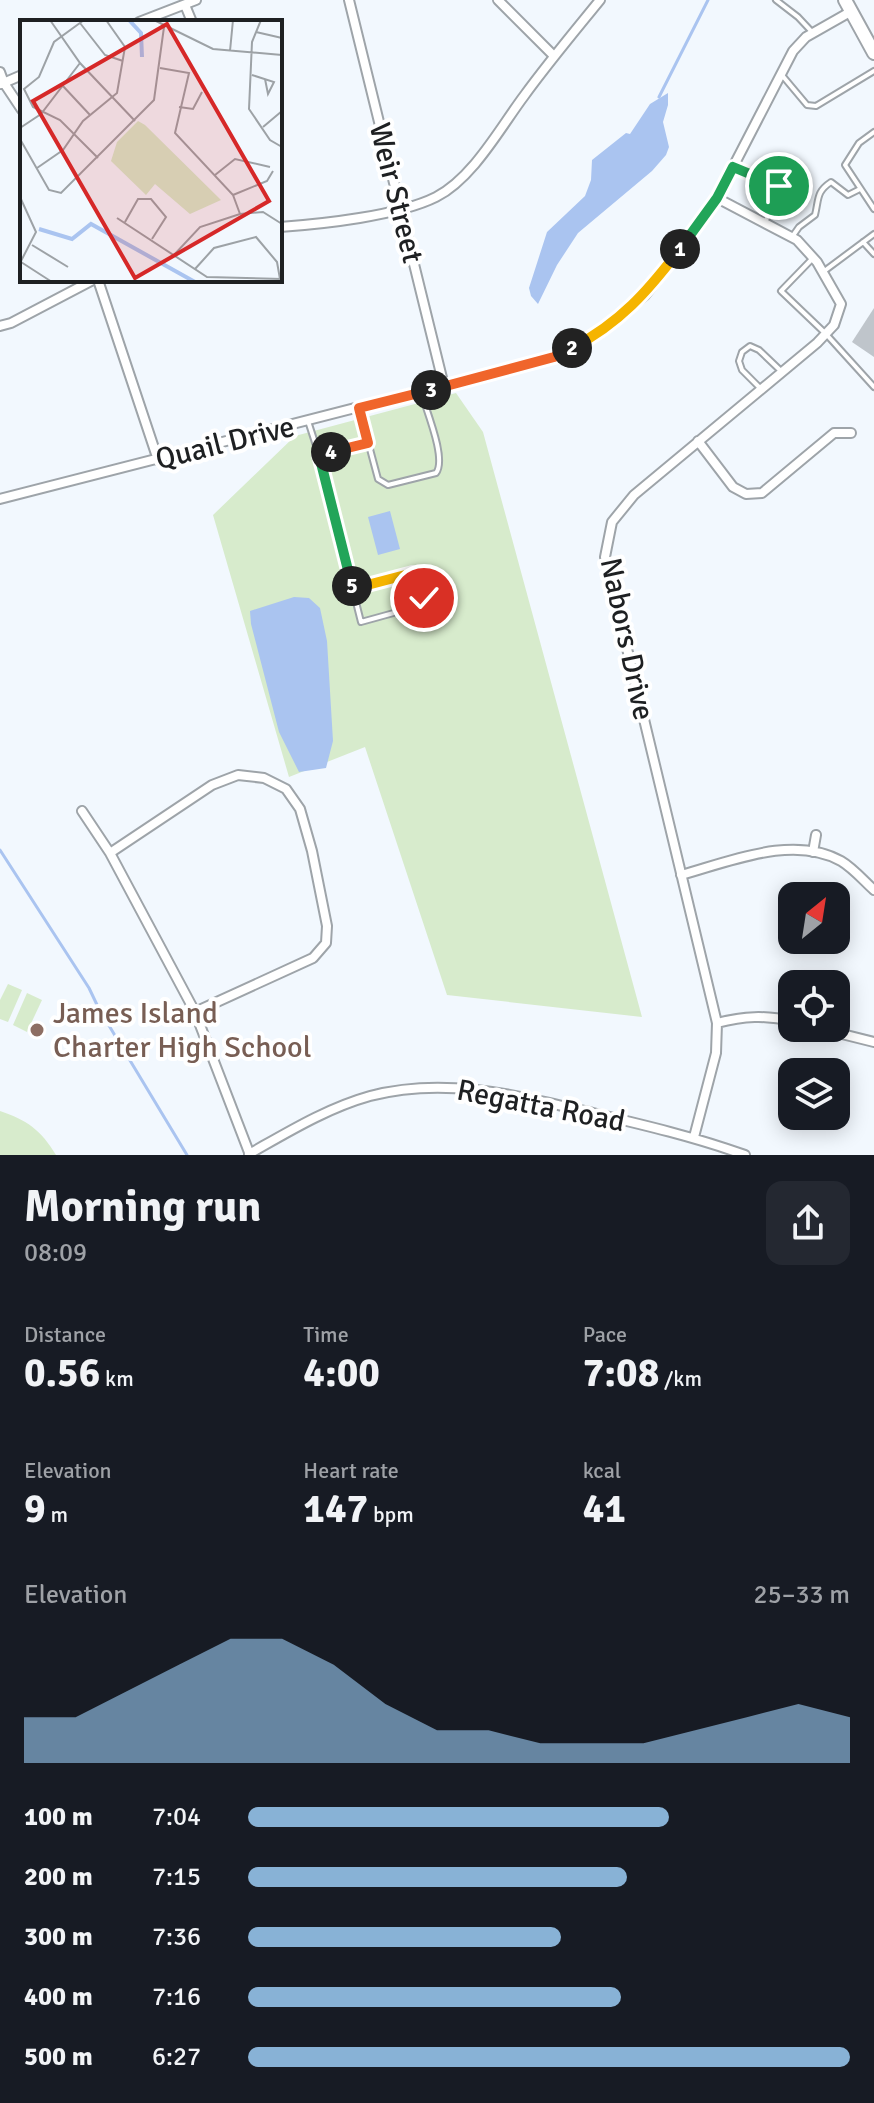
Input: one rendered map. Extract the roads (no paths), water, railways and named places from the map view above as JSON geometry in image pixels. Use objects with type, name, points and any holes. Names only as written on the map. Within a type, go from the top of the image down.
[{"type":"main road","points":[[848,6],[874,53]]},
{"type":"street","points":[[144,20],[196,0]]},
{"type":"street","name":"Weir Street","points":[[349,0],[444,386]]},
{"type":"street","points":[[498,0],[554,56]]},
{"type":"street","points":[[282,227],[323,224],[399,209],[437,197],[465,173],[491,144],[554,56],[600,0]]},
{"type":"street","points":[[185,5],[191,20]]},
{"type":"street","name":"Quail Drive","points":[[0,499],[554,357],[596,335],[645,295],[717,198],[793,51],[848,6]]},
{"type":"street","points":[[0,72],[2,84],[20,107]]},
{"type":"street","points":[[717,198],[792,237],[813,258],[841,304],[834,325],[826,334]]},
{"type":"street","points":[[0,326],[92,282]]},
{"type":"street","points":[[97,282],[158,460]]},
{"type":"street","name":"Nabors Drive","points":[[694,1137],[716,1053],[717,1023],[605,557],[612,522],[634,495],[826,334]]},
{"type":"street","points":[[698,441],[733,487],[746,494],[762,493],[834,433],[851,433]]},
{"type":"street","points":[[110,853],[212,785],[238,775],[264,778],[286,789],[300,809],[327,926],[326,943],[313,958],[195,1012]]},
{"type":"street","points":[[82,811],[110,853],[195,1012],[250,1154]]},
{"type":"street","points":[[813,852],[816,835]]},
{"type":"street","points":[[681,875],[767,853],[787,850],[813,852],[843,862],[874,890]]},
{"type":"street","points":[[717,1023],[741,1016],[778,1018]]},
{"type":"street","points":[[850,1036],[874,1042]]},
{"type":"street","name":"Regatta Road","points":[[250,1154],[309,1120],[371,1096],[460,1086],[507,1093],[694,1137],[745,1155]]},
{"type":"lane","points":[[776,0],[813,33]]},
{"type":"lane","points":[[781,74],[807,105],[816,106],[874,71]]},
{"type":"lane","points":[[874,132],[859,143],[845,165],[874,209]]},
{"type":"lane","points":[[733,167],[779,186],[765,223]]},
{"type":"lane","points":[[792,237],[815,215],[820,189],[831,182],[848,195],[860,189]]},
{"type":"lane","points":[[823,272],[874,234]]},
{"type":"lane","points":[[863,242],[874,254]]},
{"type":"lane","points":[[813,258],[781,291],[826,334],[874,387]]},
{"type":"lane","points":[[761,389],[742,370],[739,361],[742,352],[750,346],[759,350],[782,372]]},
{"type":"lane","points":[[359,408],[378,479],[383,484],[436,473],[441,463],[421,392]]},
{"type":"lane","points":[[308,421],[319,455],[352,589],[361,622],[419,606],[424,598],[419,576],[413,573],[352,589]]},
{"type":"lane","points":[[319,455],[368,443]]},
{"type":"water","points":[[668,93],[663,122],[669,147],[666,155],[652,171],[578,233],[557,265],[538,304],[529,288],[547,232],[585,196],[591,180],[592,160],[626,133],[630,134],[650,104]]},
{"type":"water","points":[[390,511],[400,549],[378,555],[368,517]]},
{"type":"water","points":[[294,597],[309,598],[320,608],[327,641],[333,741],[326,768],[299,772],[279,732],[250,611]]},
{"type":"waterway","points":[[659,97],[708,0]]},
{"type":"waterway","points":[[0,850],[89,988],[187,1155]]},
{"type":"place","name":"James Island Charter High School","points":[[37,1030]]}]
